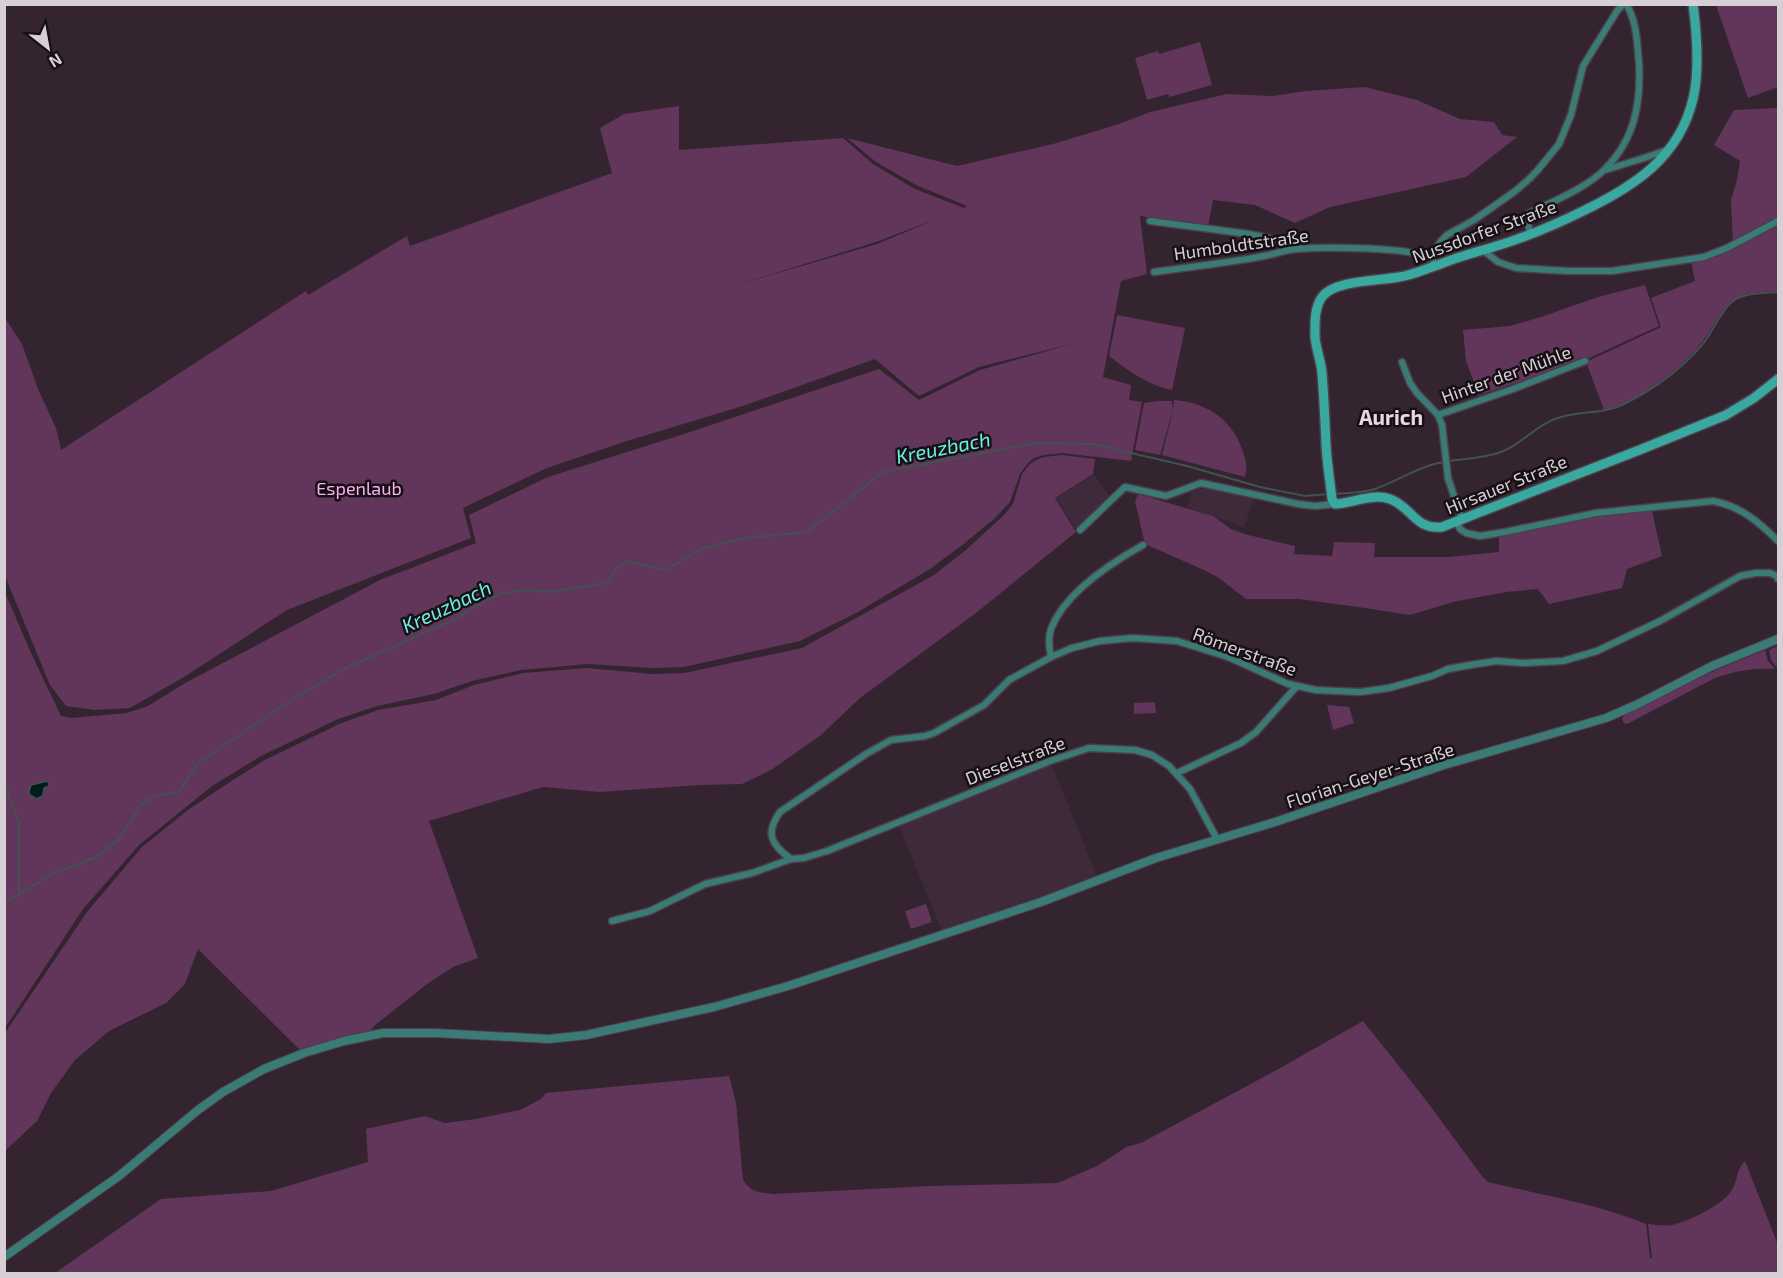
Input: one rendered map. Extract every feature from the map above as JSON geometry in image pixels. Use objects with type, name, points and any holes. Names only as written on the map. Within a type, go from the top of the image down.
[{"type":"main road","name":"Nussdorfer Straße","points":[[1332,498],[1326,446],[1322,368],[1316,341],[1316,312],[1321,298],[1337,286],[1400,277],[1423,271],[1434,261],[1531,236],[1621,192],[1651,170],[1671,148],[1687,118],[1693,100],[1697,76],[1693,4]]},
{"type":"main road","name":"Hirsauer Straße","points":[[1332,498],[1388,498],[1425,525],[1438,527],[1459,521],[1718,418],[1754,398],[1779,379]]},
{"type":"street","points":[[1434,261],[1441,241],[1447,235],[1514,192],[1527,181],[1559,144],[1571,115],[1583,66],[1617,11],[1625,4],[1631,13],[1638,53],[1640,80],[1637,109],[1631,134],[1605,170]]},
{"type":"street","points":[[1531,236],[1527,221],[1529,213],[1605,170],[1671,148]]},
{"type":"street","points":[[1150,220],[1248,234],[1277,240],[1294,249]]},
{"type":"street","points":[[1483,250],[1498,262],[1516,267],[1568,271],[1612,271],[1704,257],[1727,248],[1779,221]]},
{"type":"street","name":"Humboldtstraße","points":[[1154,272],[1266,256],[1294,249],[1362,248],[1417,252],[1434,261]]},
{"type":"street","name":"Hinter der Mühle","points":[[1438,415],[1514,390],[1585,361]]},
{"type":"street","points":[[1402,362],[1410,383],[1438,415],[1442,425],[1450,488],[1460,529],[1466,533],[1480,536],[1596,513],[1713,501],[1742,511],[1760,523],[1779,541]]},
{"type":"street","points":[[1080,530],[1125,487],[1166,496],[1201,483],[1315,506],[1332,498]]},
{"type":"street","points":[[1050,657],[1051,630],[1070,601],[1098,574],[1143,545]]},
{"type":"street","name":"Römerstraße","points":[[791,859],[778,848],[771,834],[771,826],[780,812],[857,759],[891,740],[926,736],[970,715],[984,705],[1009,680],[1050,657],[1072,648],[1100,641],[1133,638],[1177,641],[1228,657],[1288,684],[1335,692],[1360,692],[1389,688],[1448,669],[1476,664],[1497,661],[1522,663],[1563,661],[1597,651],[1660,621],[1740,576],[1756,573],[1778,575]]},
{"type":"street","name":"Florian-Geyer-Straße","points":[[4,1257],[118,1176],[223,1092],[264,1069],[304,1053],[344,1041],[383,1033],[436,1033],[549,1039],[602,1033],[770,992],[1041,902],[1156,858],[1275,822],[1444,765],[1606,718],[1712,666],[1779,639]]},
{"type":"street","points":[[1177,773],[1241,743],[1256,732],[1298,686]]},
{"type":"street","name":"Dieselstraße","points":[[612,921],[650,911],[705,884],[752,873],[791,859],[804,858],[1050,761],[1089,748],[1135,750],[1152,755],[1177,773],[1190,789],[1217,839]]},
{"type":"shaded area","points":[[1094,474],[1111,498],[1077,531],[1056,498]]},
{"type":"shaded area","points":[[1206,487],[1254,498],[1244,527],[1187,507],[1191,499],[1189,494]]},
{"type":"shaded area","points":[[1050,761],[1097,876],[1045,897],[942,931],[898,823]]},
{"type":"shaded area","points":[[48,781],[49,786],[44,788],[43,795],[37,799],[30,795],[31,785]]},
{"type":"green space","points":[[1716,5],[1778,5],[1778,87],[1748,98]]},
{"type":"green space","points":[[1200,42],[1212,85],[1169,97],[1168,94],[1147,100],[1135,58],[1158,51],[1159,54]]},
{"type":"green space","name":"Espenlaub","points":[[1365,87],[1417,100],[1460,119],[1494,122],[1502,135],[1517,137],[1466,177],[1330,207],[1295,223],[1255,205],[1213,200],[1208,227],[1140,216],[1147,274],[1121,281],[1103,377],[1131,385],[1129,400],[1142,402],[1131,461],[1062,453],[1034,458],[1020,474],[1010,502],[994,519],[961,546],[930,569],[856,613],[800,641],[684,667],[652,668],[588,664],[521,670],[472,681],[434,694],[377,706],[338,719],[261,756],[212,786],[139,845],[83,909],[5,1028],[4,590],[61,716],[71,718],[127,713],[148,706],[187,682],[380,580],[476,543],[469,515],[548,477],[879,369],[919,400],[980,370],[1072,344],[979,367],[919,396],[875,359],[746,405],[547,468],[463,508],[471,538],[287,610],[184,677],[130,708],[94,710],[66,706],[50,685],[5,576],[5,318],[22,344],[38,389],[56,428],[61,450],[306,291],[308,295],[407,236],[410,246],[612,173],[600,128],[624,114],[679,106],[679,150],[843,138],[873,164],[915,189],[964,208],[967,206],[916,185],[876,162],[847,138],[957,166],[1053,144],[1150,112],[1227,94],[1273,96],[1305,91]],"holes":[[[939,218],[877,244],[743,283],[876,242]]]},
{"type":"green space","points":[[1778,108],[1778,220],[1733,245],[1731,200],[1740,161],[1714,145],[1734,110]]},
{"type":"green space","points":[[1778,225],[1778,291],[1752,293],[1731,302],[1696,350],[1678,367],[1636,398],[1604,410],[1586,362],[1661,327],[1651,298],[1695,281],[1691,261]]},
{"type":"green space","points":[[1645,285],[1659,326],[1585,360],[1479,395],[1466,361],[1463,330],[1510,326],[1598,297]]},
{"type":"green space","points":[[1117,315],[1185,328],[1172,390],[1146,381],[1109,356]]},
{"type":"green space","points":[[1174,400],[1207,408],[1232,429],[1246,463],[1245,477],[1162,455]]},
{"type":"green space","points":[[1172,401],[1173,410],[1160,455],[1135,450],[1144,403]]},
{"type":"green space","points":[[1062,455],[1095,459],[1093,474],[1055,498],[1076,532],[976,613],[860,698],[821,735],[771,770],[742,784],[599,792],[543,787],[429,821],[478,958],[453,967],[427,984],[374,1026],[371,1031],[301,1051],[198,949],[185,984],[166,1003],[109,1031],[75,1060],[51,1093],[37,1121],[5,1151],[5,1033],[87,912],[142,847],[188,810],[233,780],[263,761],[339,724],[378,710],[436,700],[474,685],[523,673],[587,668],[652,674],[684,673],[802,648],[934,575],[966,550],[1004,515],[1013,504],[1022,474],[1030,464],[1044,457]]},
{"type":"green space","points":[[1138,494],[1213,516],[1231,529],[1248,535],[1295,546],[1294,554],[1332,556],[1334,542],[1375,543],[1374,557],[1448,557],[1499,552],[1499,536],[1597,516],[1652,511],[1662,556],[1627,569],[1622,588],[1549,604],[1538,589],[1506,592],[1453,602],[1410,615],[1299,599],[1246,599],[1219,578],[1145,544],[1135,501]]},
{"type":"green space","points":[[1778,646],[1778,669],[1771,660],[1769,650]]},
{"type":"green space","points":[[1765,650],[1768,661],[1775,669],[1745,670],[1715,678],[1627,724],[1622,719],[1624,715],[1714,671]]},
{"type":"green space","points":[[1155,702],[1156,713],[1134,714],[1134,703]]},
{"type":"green space","points":[[1327,705],[1349,707],[1354,723],[1333,730]]},
{"type":"green space","points":[[926,904],[932,922],[911,929],[905,911]]},
{"type":"green space","points":[[1363,1021],[1488,1182],[1588,1205],[1646,1224],[1650,1258],[1652,1258],[1648,1224],[1672,1225],[1714,1207],[1728,1196],[1745,1161],[1778,1245],[1776,1274],[55,1273],[161,1199],[271,1191],[368,1162],[366,1129],[425,1116],[445,1123],[476,1119],[520,1110],[541,1099],[546,1093],[729,1076],[736,1103],[743,1180],[756,1191],[773,1194],[929,1186],[1058,1183],[1099,1165],[1126,1147],[1141,1143]]},
{"type":"waterway","name":"Kreuzbach","points":[[1334,494],[1370,490],[1434,464],[1493,455],[1515,445],[1555,419],[1618,407],[1657,385],[1686,362],[1702,345],[1722,313],[1732,302],[1748,295],[1778,292]]},
{"type":"waterway","name":"Kreuzbach","points":[[4,905],[52,874],[97,857],[119,839],[141,805],[154,796],[179,792],[198,763],[291,700],[346,668],[455,619],[502,593],[526,590],[551,592],[606,583],[615,570],[626,561],[665,570],[704,548],[745,538],[807,532],[883,472],[1037,443],[1092,444],[1187,466],[1260,487],[1305,496],[1329,494]]},
{"type":"waterway","points":[[4,783],[19,822],[19,894]]},
{"type":"district","name":"Aurich","points":[[1391,416]]}]
